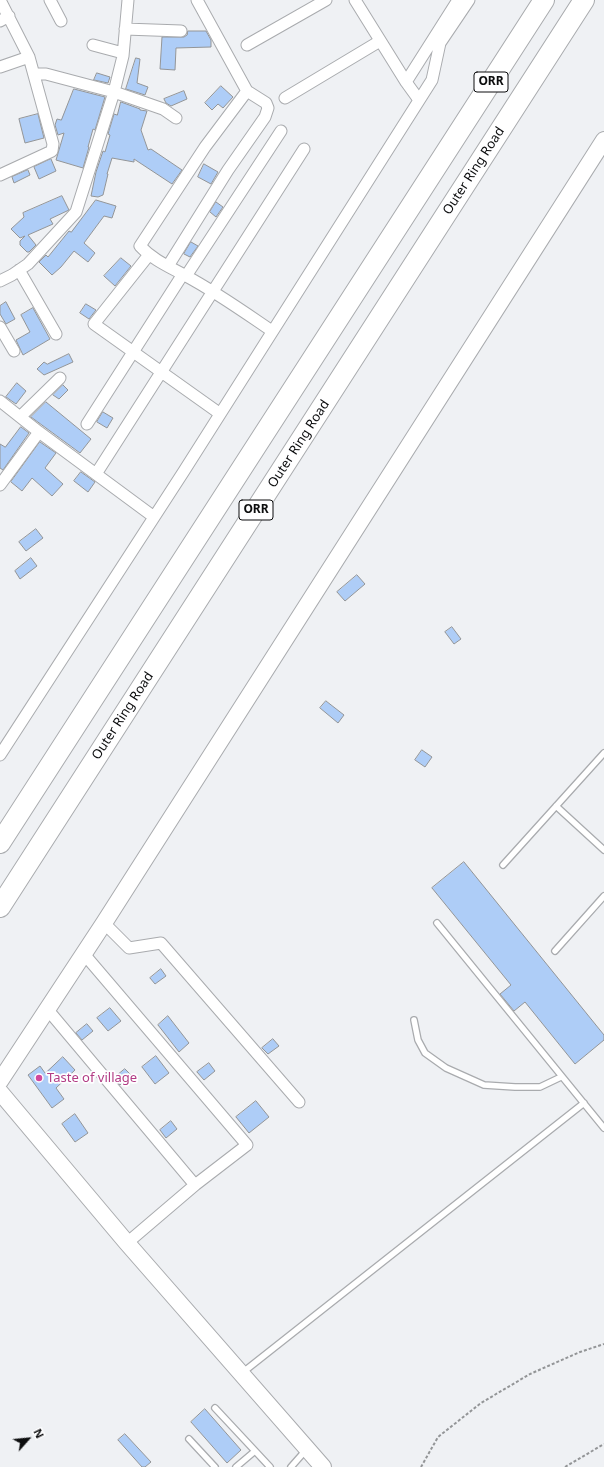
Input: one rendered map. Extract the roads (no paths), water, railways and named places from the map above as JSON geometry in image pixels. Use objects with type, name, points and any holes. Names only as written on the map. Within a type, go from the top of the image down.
[{"type":"highway","name":"ORR","points":[[0,843],[544,0]]},
{"type":"highway","name":"Outer Ring Road","points":[[0,907],[584,0]]},
{"type":"main road","points":[[0,1081],[104,923],[604,140]]},
{"type":"main road","points":[[0,1092],[127,1242],[242,1373],[306,1450],[323,1467]]},
{"type":"street","points":[[50,0],[61,21]]},
{"type":"street","points":[[0,281],[28,264],[76,212],[114,92],[123,53],[128,0]]},
{"type":"street","points":[[168,266],[228,170],[265,117],[268,108],[266,103],[247,91],[197,0]]},
{"type":"street","points":[[247,45],[326,0]]},
{"type":"street","points":[[355,0],[406,82],[419,100]]},
{"type":"street","points":[[406,82],[458,0]]},
{"type":"street","points":[[0,755],[154,517],[419,100],[432,78],[440,42],[469,0]]},
{"type":"street","points":[[0,175],[52,151],[53,144],[29,57],[5,18],[3,1]]},
{"type":"street","points":[[125,29],[181,31]]},
{"type":"street","points":[[286,98],[380,40]]},
{"type":"street","points":[[93,45],[123,53]]},
{"type":"street","points":[[0,67],[29,57]]},
{"type":"street","points":[[418,64],[432,78]]},
{"type":"street","points":[[34,74],[46,74],[114,92],[163,108],[176,118]]},
{"type":"street","points":[[247,91],[205,147],[140,246],[148,256],[185,275],[245,312],[272,331]]},
{"type":"street","points":[[87,424],[133,352],[281,130]]},
{"type":"street","points":[[96,474],[304,149]]},
{"type":"street","points":[[148,256],[94,324],[219,413]]},
{"type":"street","points":[[19,270],[56,334]]},
{"type":"street","points":[[0,327],[14,351]]},
{"type":"street","points":[[20,417],[60,378]]},
{"type":"street","points":[[1,403],[154,517]]},
{"type":"street","points":[[0,485],[39,432]]},
{"type":"street","points":[[104,923],[129,948],[161,943],[299,1102]]},
{"type":"street","points":[[84,954],[247,1145],[194,1185],[127,1242]]},
{"type":"street","points":[[48,1010],[194,1185]]},
{"type":"lane","points":[[503,865],[604,753]]},
{"type":"lane","points":[[556,806],[604,850]]},
{"type":"lane","points":[[555,951],[604,896]]},
{"type":"lane","points":[[437,923],[604,1128]]},
{"type":"lane","points":[[414,1020],[418,1040],[425,1053],[446,1068],[484,1086],[540,1087],[561,1077]]},
{"type":"lane","points":[[242,1373],[584,1102]]},
{"type":"lane","points":[[215,1408],[270,1467]]},
{"type":"lane","points":[[189,1439],[215,1467]]},
{"type":"lane","points":[[291,1467],[306,1450]]},
{"type":"lane","points":[[236,1467],[255,1451]]},
{"type":"place","name":"Taste of village","points":[[39,1078]]}]
